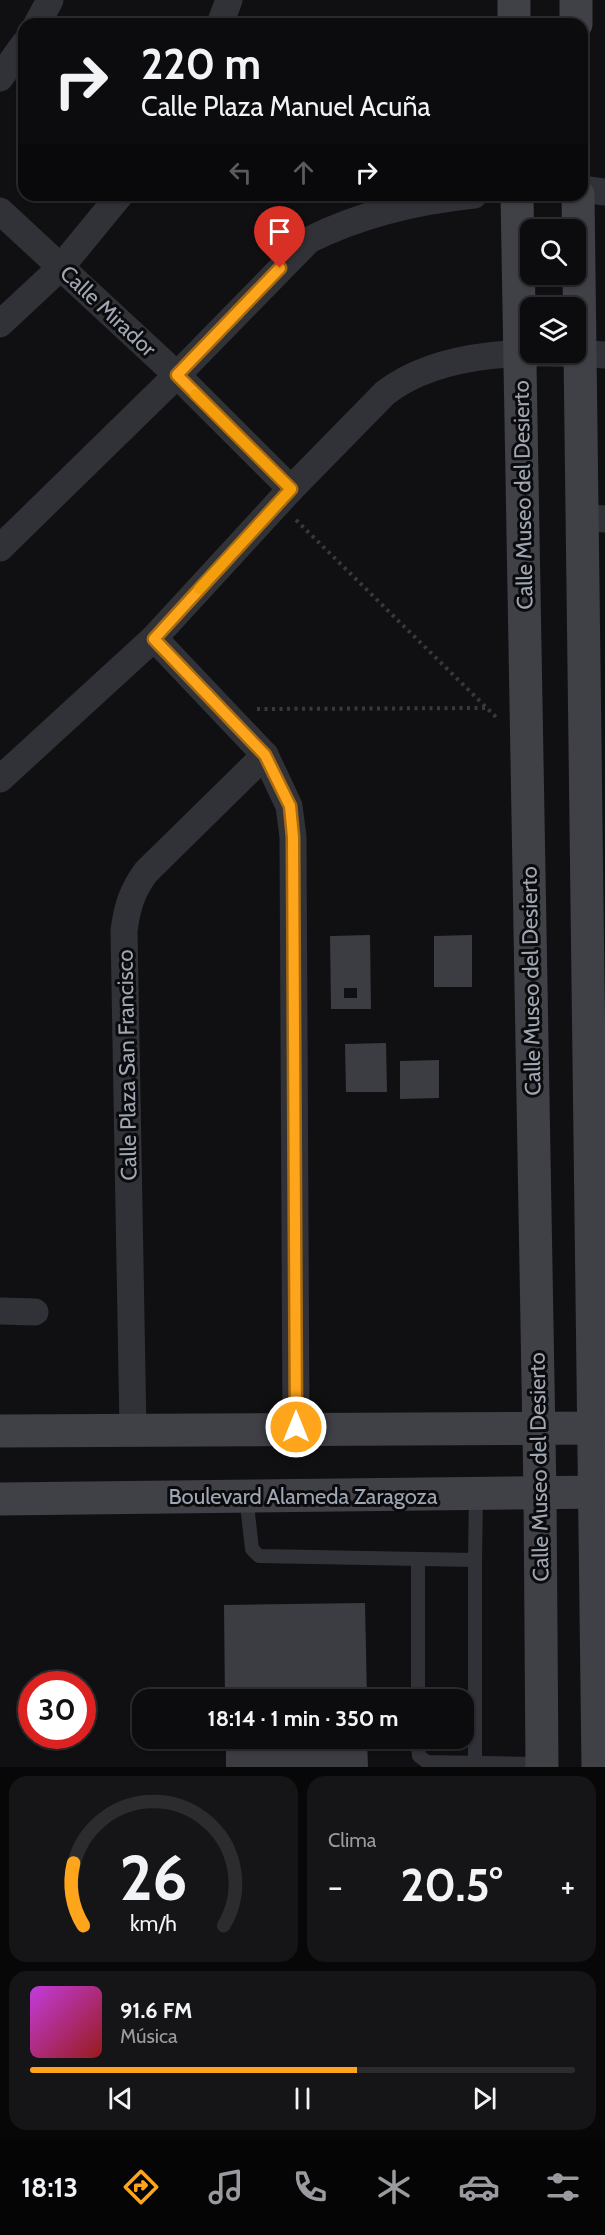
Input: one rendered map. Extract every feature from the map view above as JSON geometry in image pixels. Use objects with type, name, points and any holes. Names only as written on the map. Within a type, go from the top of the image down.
[{"type":"street","points":[[40,18],[50,0]]},
{"type":"street","points":[[222,18],[229,0]]},
{"type":"street","points":[[514,0],[514,18]]},
{"type":"street","points":[[576,0],[576,18]]},
{"type":"street","points":[[0,78],[18,52]]},
{"type":"street","points":[[588,190],[605,192]]},
{"type":"street","points":[[0,324],[61,267],[115,201]]},
{"type":"street","points":[[0,548],[177,375],[309,240],[327,231],[421,201]]},
{"type":"street","name":"Calle Museo del Desierto","points":[[518,201],[520,352]]},
{"type":"street","points":[[579,201],[593,354],[600,1428],[598,1767]]},
{"type":"street","name":"Calle Mirador","points":[[0,211],[177,375],[284,496]]},
{"type":"street","points":[[0,779],[154,639],[284,496],[385,393],[402,380],[439,365],[520,352]]},
{"type":"street","name":"Calle Museo del Desierto","points":[[520,363],[539,1429],[542,1765]]},
{"type":"street","points":[[154,639],[265,755],[290,806],[293,837],[296,1427]]},
{"type":"street","name":"Calle Plaza San Francisco","points":[[133,1430],[124,931],[127,907],[134,888],[146,872],[265,755]]},
{"type":"street","points":[[0,1311],[35,1312]]},
{"type":"street","points":[[0,1431],[296,1427],[600,1428]]},
{"type":"street","name":"Boulevard Alameda Zaragoza","points":[[0,1499],[600,1492]]},
{"type":"lane","points":[[475,1763],[476,1495]]},
{"type":"lane","points":[[246,1496],[252,1549],[259,1556],[475,1560]]},
{"type":"lane","points":[[417,1689],[418,1560]]},
{"type":"lane","points":[[417,1749],[422,1760],[542,1765]]},
{"type":"path","points":[[284,496],[527,750]]},
{"type":"path","points":[[220,708],[488,708]]},
{"type":"building","points":[[370,935],[371,1009],[331,1009],[330,936]],"holes":[[[344,988],[357,988],[357,998],[344,998]]]},
{"type":"building","points":[[472,935],[472,987],[434,987],[434,936]]},
{"type":"building","points":[[386,1043],[387,1092],[346,1092],[345,1044]]},
{"type":"building","points":[[439,1060],[439,1098],[400,1099],[400,1061]]},
{"type":"building","points":[[365,1603],[367,1689],[225,1689],[224,1605]]},
{"type":"building","points":[[226,1749],[367,1749],[368,1767],[226,1767]]},
{"type":"slow traffic","points":[[195,394],[291,489],[199,589]]},
{"type":"route","points":[[280,268],[177,375],[291,489],[154,639],[265,755],[290,806],[293,837],[296,1427]]}]
